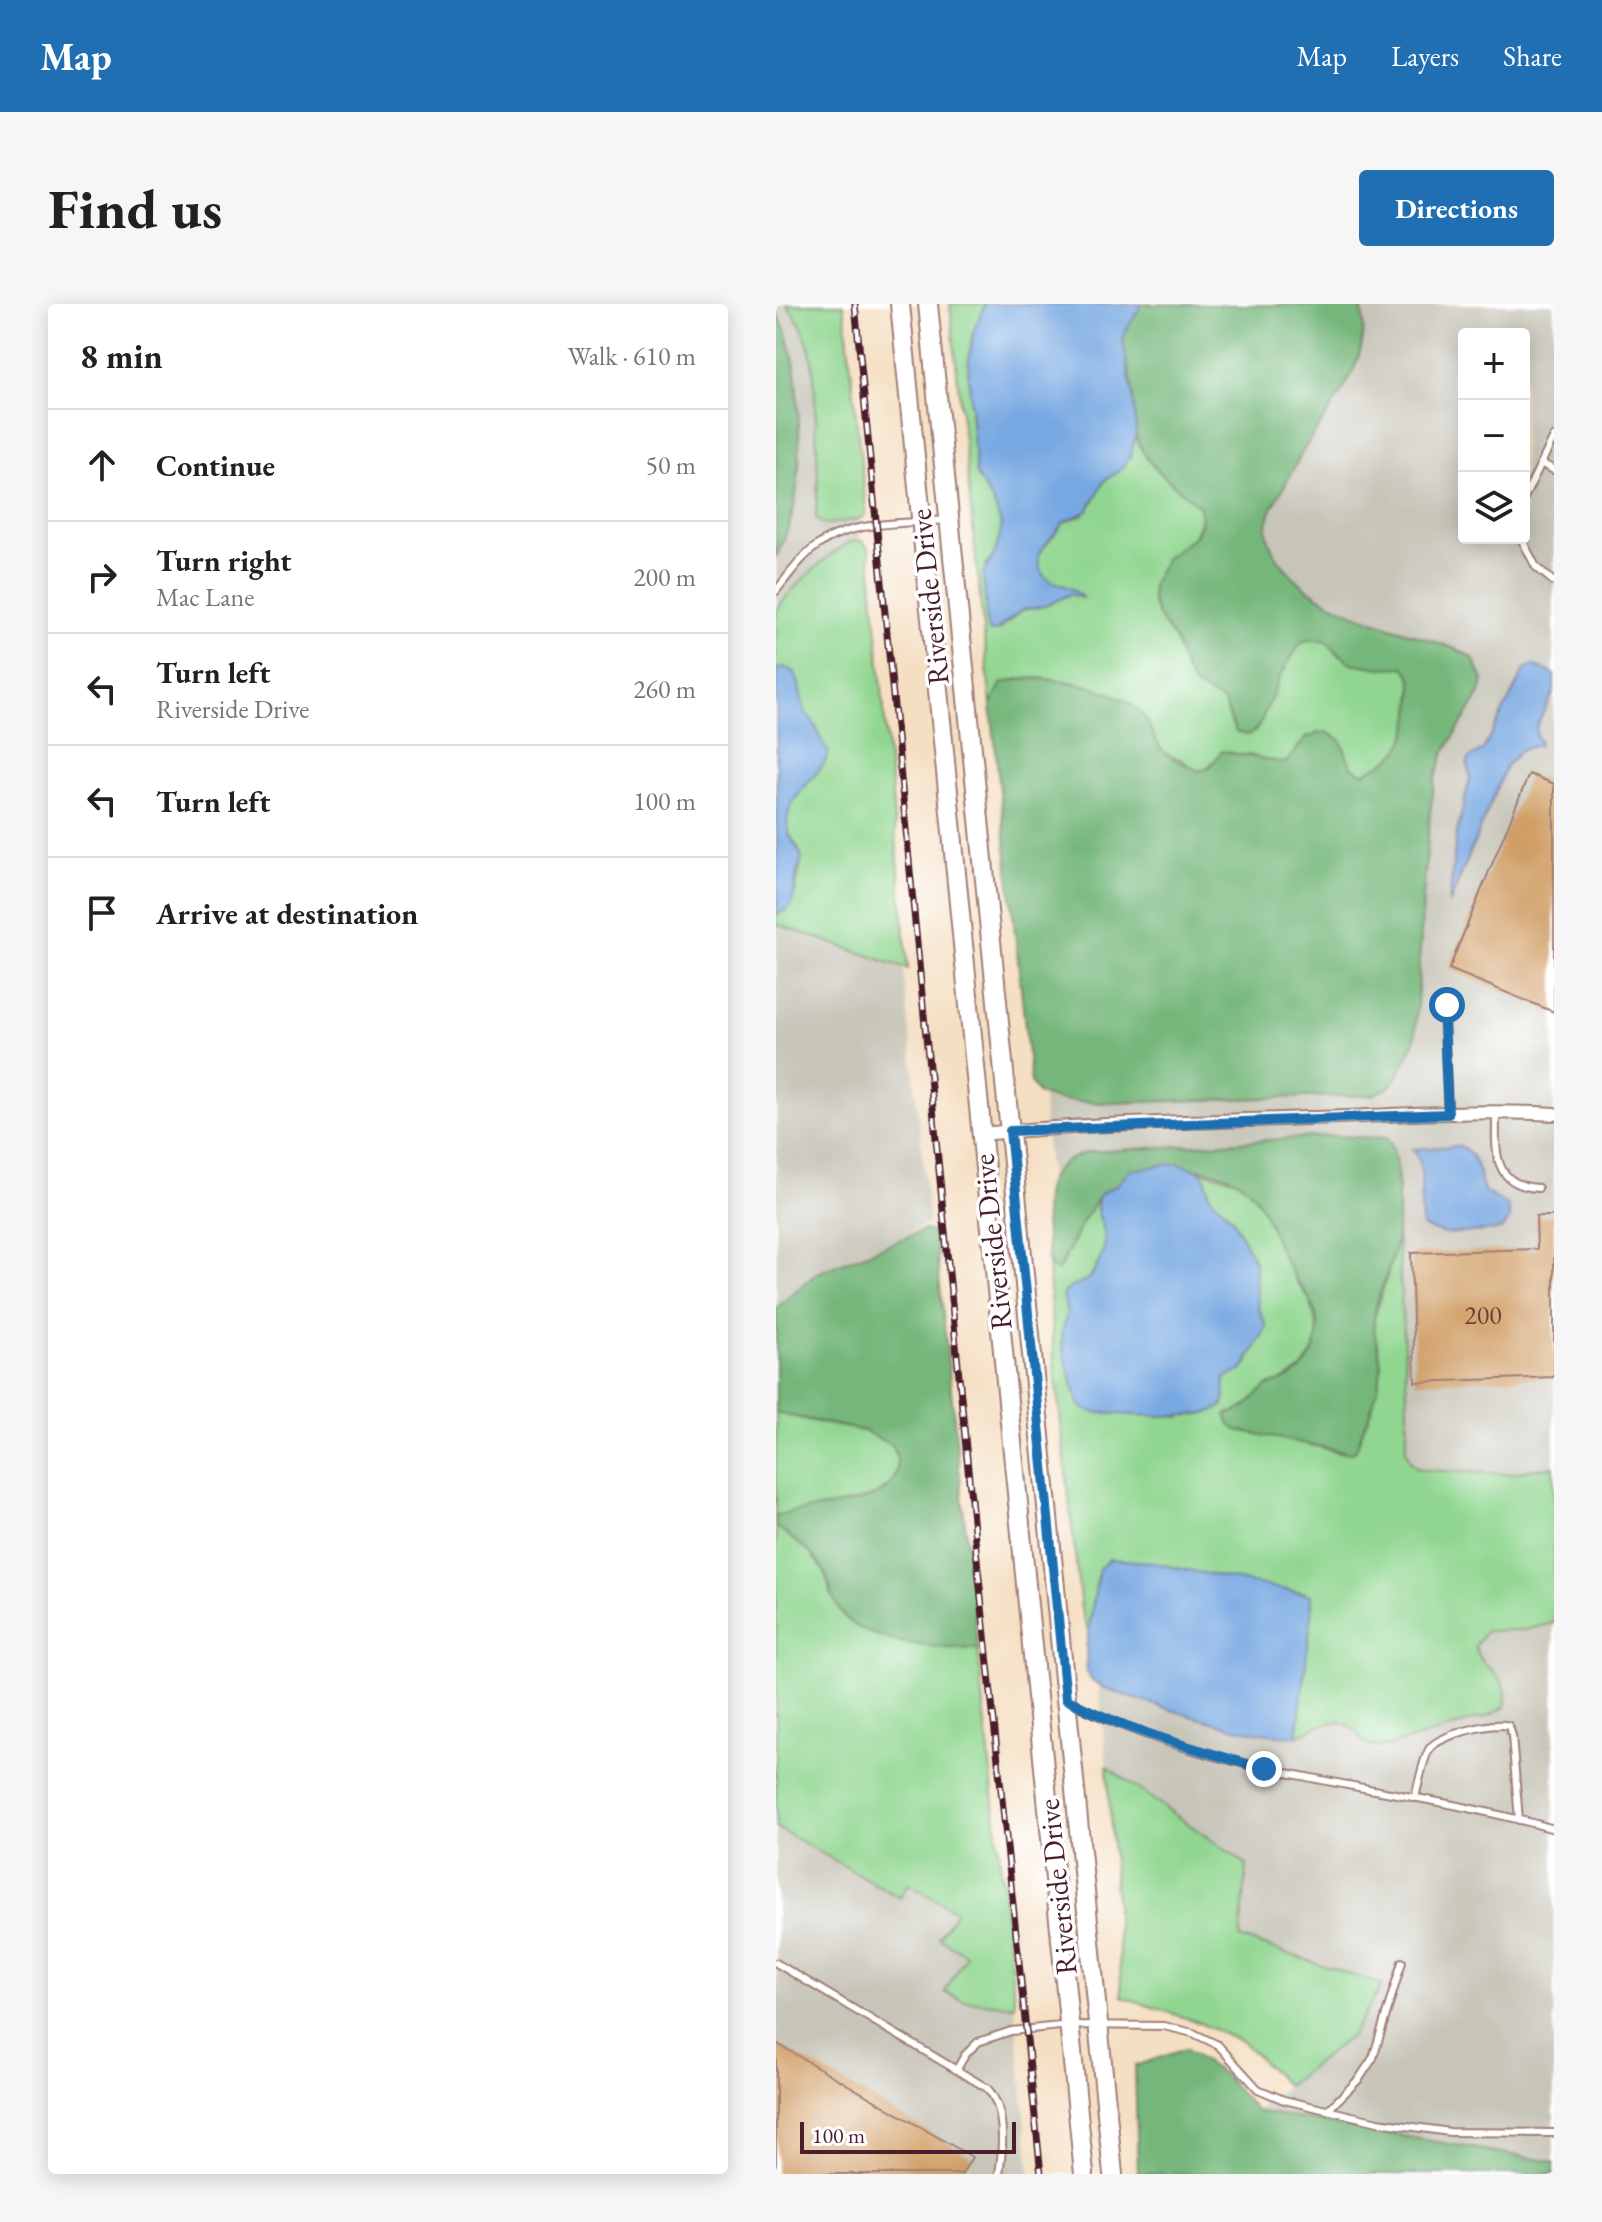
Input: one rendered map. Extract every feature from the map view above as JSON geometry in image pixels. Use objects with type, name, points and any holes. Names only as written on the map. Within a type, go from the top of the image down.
[{"type":"main road","name":"Riverside Drive","points":[[900,304],[1084,2174]]},
{"type":"main road","name":"Riverside Drive","points":[[928,304],[1113,2174]]},
{"type":"street","points":[[981,1134],[1448,1114],[1554,1114]]},
{"type":"lane","points":[[1530,486],[1554,437]]},
{"type":"lane","points":[[1541,463],[1554,470]]},
{"type":"lane","points":[[776,591],[808,553],[825,540],[860,528],[949,519]]},
{"type":"lane","points":[[1524,544],[1536,567],[1554,582]]},
{"type":"lane","points":[[1448,1114],[1444,1023],[1449,999]]},
{"type":"lane","points":[[1496,1113],[1499,1164],[1514,1183],[1538,1188]]},
{"type":"lane","points":[[1066,1699],[1102,1718],[1152,1736],[1264,1769],[1554,1829]]},
{"type":"lane","points":[[1415,1798],[1430,1748],[1445,1738],[1500,1723],[1509,1726],[1512,1736],[1519,1820]]},
{"type":"lane","points":[[1327,2111],[1359,2079],[1373,2058],[1402,1962]]},
{"type":"lane","points":[[776,1963],[987,2088],[996,2101],[1001,2150],[999,2174]]},
{"type":"lane","points":[[957,2069],[970,2048],[988,2036],[1026,2028],[1099,2024],[1164,2026],[1193,2033],[1218,2045],[1264,2093],[1327,2111],[1450,2132],[1554,2133]]},
{"type":"shaded area","points":[[776,304],[836,304],[929,1223],[776,1305]]},
{"type":"shaded area","points":[[967,304],[1554,304],[1554,1484],[1079,1485]]},
{"type":"shaded area","points":[[1554,1623],[1554,2162],[1256,2111],[1352,2035],[1240,1938],[1247,1865],[1107,1767],[1099,1687],[1270,1735],[1297,1736],[1337,1722],[1349,1725],[1361,1741],[1386,1747],[1488,1716],[1505,1707],[1507,1693],[1503,1681],[1477,1653],[1475,1646],[1478,1639],[1486,1631],[1525,1630]]},
{"type":"shaded area","points":[[776,1827],[900,1898],[908,1884],[956,1911],[966,1954],[945,1992],[964,2001],[1015,2006],[1030,2174],[776,2174]]},
{"type":"green space","points":[[787,304],[844,304],[866,509],[860,519],[824,525],[816,518],[818,478],[814,376],[810,349],[801,325]]},
{"type":"green space","points":[[950,304],[985,304],[973,333],[968,365],[976,475],[994,504],[1002,527],[995,553],[986,566],[999,630],[1022,610],[1045,606],[1070,594],[1080,597],[1041,573],[1039,553],[1064,522],[1083,515],[1105,480],[1125,464],[1136,434],[1140,446],[1200,507],[1200,522],[1195,534],[1158,576],[1152,600],[1156,612],[1174,637],[1192,679],[1204,691],[1224,702],[1232,725],[1255,732],[1283,669],[1304,641],[1324,640],[1341,656],[1404,667],[1412,684],[1411,718],[1405,739],[1394,755],[1363,773],[1351,766],[1335,735],[1317,733],[1299,746],[1286,763],[1247,754],[1213,762],[1200,771],[1160,748],[1142,716],[1129,704],[1090,688],[1056,680],[1015,680],[1000,690],[991,706]]},
{"type":"green space","points":[[1141,304],[1361,306],[1364,326],[1356,364],[1273,506],[1267,526],[1271,547],[1284,567],[1320,597],[1353,613],[1458,650],[1473,658],[1483,680],[1480,693],[1444,753],[1435,779],[1423,898],[1415,1040],[1398,1076],[1388,1088],[1372,1095],[1105,1103],[1057,1100],[1038,1094],[1031,1083],[991,706],[1001,684],[1017,680],[1056,680],[1115,695],[1143,715],[1165,753],[1198,771],[1209,768],[1222,751],[1286,763],[1307,737],[1326,732],[1341,740],[1351,766],[1363,773],[1395,754],[1405,738],[1411,716],[1412,683],[1404,667],[1380,668],[1351,663],[1324,640],[1306,640],[1299,645],[1281,675],[1259,726],[1249,735],[1236,732],[1224,702],[1195,686],[1185,670],[1175,640],[1158,616],[1152,600],[1152,585],[1166,558],[1196,535],[1202,521],[1200,507],[1153,466],[1136,434],[1131,378],[1123,336]]},
{"type":"green space","points":[[776,312],[787,334],[793,358],[799,446],[795,502],[776,557]]},
{"type":"green space","points":[[854,541],[862,541],[869,548],[908,969],[776,924],[776,914],[796,891],[801,862],[800,851],[787,828],[789,809],[800,790],[827,759],[826,748],[804,709],[794,671],[776,670],[776,613],[810,572],[834,552]]},
{"type":"green space","points":[[1328,1136],[1386,1138],[1395,1158],[1397,1173],[1395,1247],[1374,1318],[1381,1361],[1380,1378],[1356,1450],[1351,1453],[1237,1430],[1230,1425],[1226,1414],[1242,1409],[1264,1389],[1287,1379],[1305,1364],[1317,1333],[1315,1311],[1310,1300],[1284,1260],[1259,1204],[1246,1187],[1213,1171],[1172,1167],[1131,1170],[1117,1185],[1100,1194],[1056,1271],[1048,1263],[1044,1211],[1049,1181],[1057,1169],[1070,1159],[1089,1152]]},
{"type":"green space","points":[[1200,1171],[1235,1179],[1248,1187],[1258,1199],[1298,1285],[1310,1300],[1319,1335],[1315,1349],[1302,1369],[1269,1386],[1241,1411],[1226,1414],[1230,1425],[1343,1453],[1373,1407],[1374,1319],[1395,1248],[1397,1230],[1408,1410],[1406,1451],[1410,1461],[1417,1468],[1427,1470],[1508,1474],[1554,1466],[1554,1623],[1525,1630],[1486,1631],[1475,1646],[1483,1662],[1504,1686],[1505,1707],[1488,1716],[1386,1747],[1365,1743],[1348,1725],[1336,1722],[1297,1736],[1312,1601],[1305,1592],[1269,1588],[1149,1562],[1099,1569],[1088,1631],[1081,1609],[1054,1360],[1048,1263],[1051,1268],[1065,1259],[1081,1224],[1097,1200],[1105,1237],[1102,1256],[1086,1280],[1063,1293],[1067,1315],[1062,1343],[1077,1399],[1148,1414],[1180,1417],[1223,1388],[1226,1377],[1247,1365],[1266,1325],[1258,1307],[1255,1263],[1232,1218],[1210,1196]]},
{"type":"green space","points":[[924,1230],[931,1231],[935,1237],[978,1649],[908,1643],[857,1627],[838,1608],[825,1573],[816,1559],[776,1526],[776,1516],[858,1501],[877,1494],[891,1483],[897,1468],[893,1446],[865,1431],[776,1413],[776,1308],[817,1273]]},
{"type":"green space","points":[[776,1413],[877,1435],[894,1448],[898,1458],[896,1476],[886,1488],[867,1498],[836,1507],[776,1516]]},
{"type":"green space","points":[[776,1526],[809,1552],[824,1571],[832,1596],[863,1630],[929,1645],[978,1649],[1015,2006],[964,2001],[945,1992],[966,1955],[939,1938],[956,1911],[908,1884],[900,1898],[776,1827]]},
{"type":"green space","points":[[1107,1767],[1247,1865],[1240,1938],[1382,1985],[1352,2035],[1287,2086],[1243,2042],[1195,2021],[1122,1997]]},
{"type":"green space","points":[[1185,2049],[1223,2074],[1256,2111],[1554,2162],[1554,2174],[1138,2174],[1135,2066]]},
{"type":"water","points":[[985,304],[1141,304],[1123,340],[1136,434],[1130,457],[1120,471],[1105,480],[1088,511],[1064,522],[1039,553],[1042,574],[1082,598],[1070,594],[1045,606],[1022,610],[994,632],[990,632],[987,626],[983,574],[995,553],[1002,527],[994,504],[976,475],[968,365],[973,333]]},
{"type":"water","points":[[1533,665],[1554,674],[1554,692],[1536,727],[1539,745],[1521,750],[1506,766],[1449,904],[1456,836],[1470,778],[1467,762],[1483,750],[1525,669]]},
{"type":"water","points":[[784,667],[795,674],[803,707],[829,752],[826,761],[791,807],[788,830],[802,858],[791,904],[777,914],[776,670]]},
{"type":"water","points":[[1459,1146],[1474,1159],[1485,1192],[1507,1205],[1510,1218],[1501,1230],[1444,1234],[1423,1227],[1420,1164],[1412,1149]]},
{"type":"water","points":[[1178,1163],[1200,1171],[1210,1196],[1232,1218],[1255,1263],[1258,1307],[1266,1325],[1265,1330],[1242,1371],[1226,1377],[1224,1403],[1213,1411],[1160,1416],[1092,1412],[1081,1407],[1077,1399],[1064,1354],[1062,1333],[1067,1315],[1063,1293],[1091,1276],[1102,1255],[1105,1236],[1098,1211],[1100,1194],[1117,1185],[1130,1170]]},
{"type":"water","points":[[1109,1559],[1149,1562],[1311,1595],[1312,1612],[1297,1736],[1251,1731],[1201,1719],[1107,1690],[1092,1681],[1087,1673],[1086,1647],[1099,1569]]},
{"type":"building","points":[[1529,774],[1554,784],[1554,1012],[1449,969]]},
{"type":"building","points":[[1536,1216],[1554,1216],[1554,1377],[1415,1382],[1411,1253],[1537,1249]]},
{"type":"building","points":[[776,2043],[972,2157],[962,2174],[776,2174]]},
{"type":"railway","points":[[855,304],[973,1520],[1041,2174]]},
{"type":"route","points":[[1264,1769],[1152,1736],[1102,1718],[1066,1699],[1010,1131],[1448,1114],[1444,1023],[1447,1005]]}]
